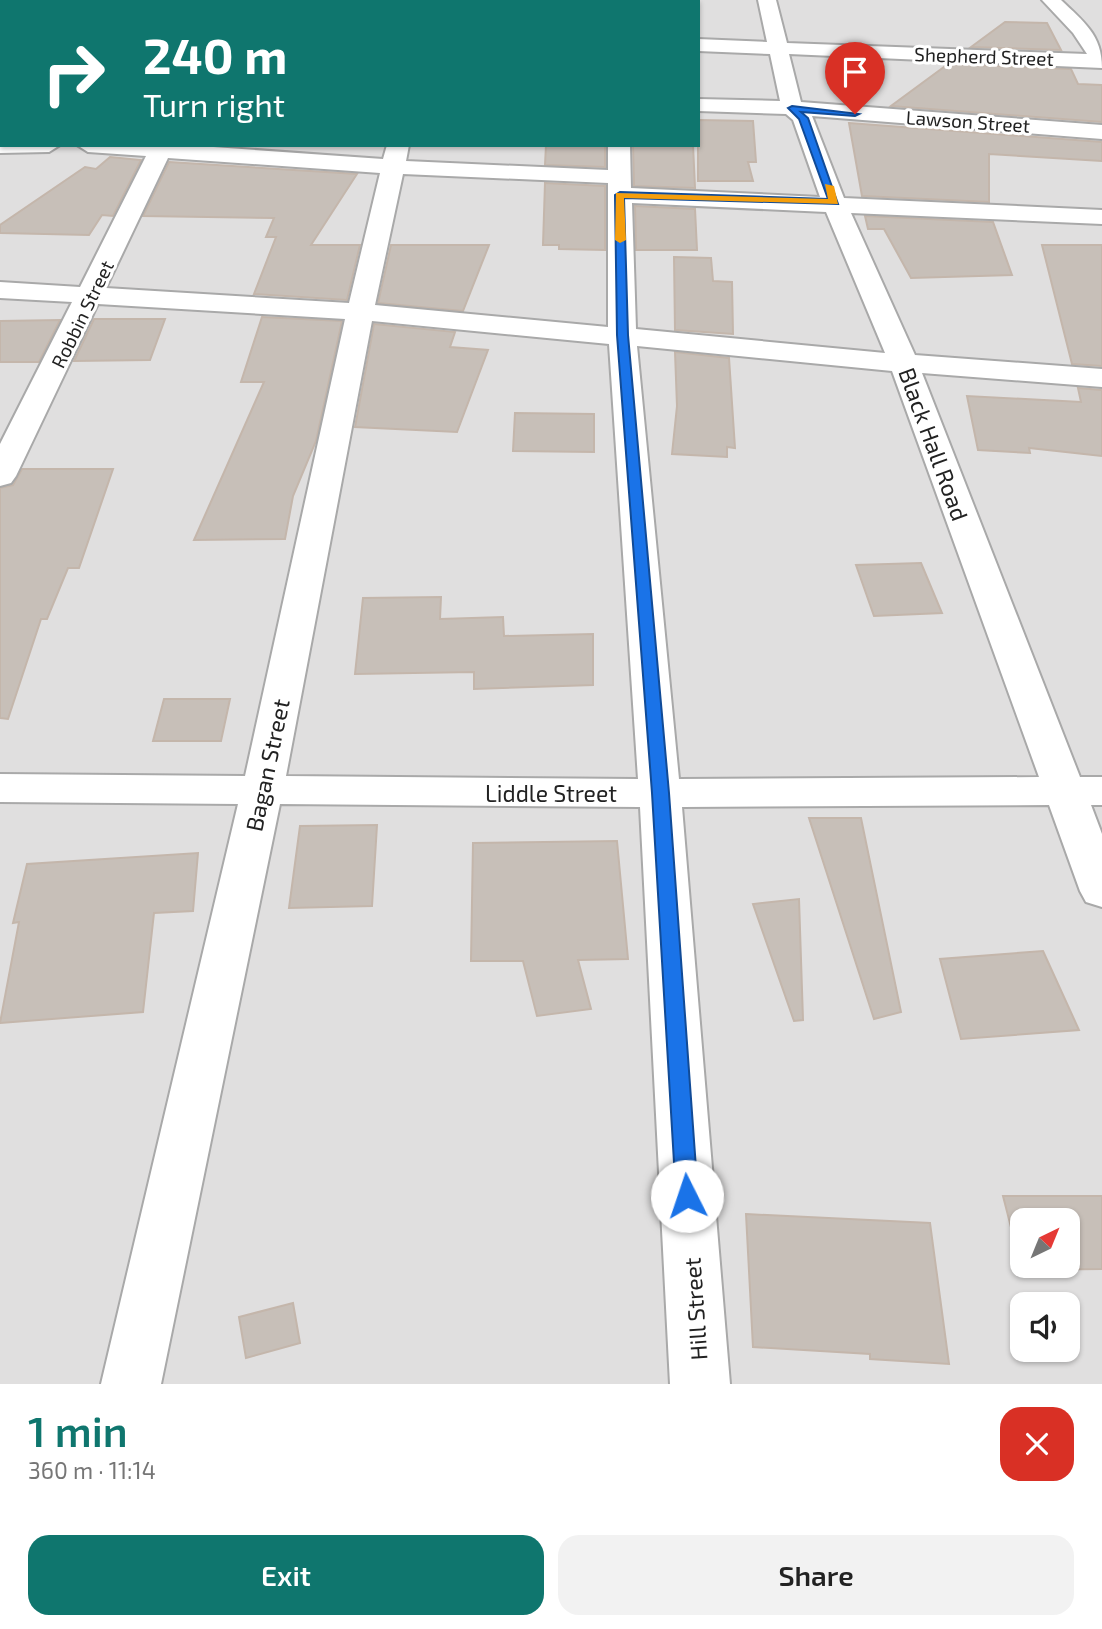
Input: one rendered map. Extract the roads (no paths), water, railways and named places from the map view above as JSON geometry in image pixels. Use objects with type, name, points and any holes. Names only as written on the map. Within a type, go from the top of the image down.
[{"type":"street","name":"Black Hall Road","points":[[767,0],[774,19],[777,48],[792,108],[803,118],[834,202],[1083,792],[1102,891]]},
{"type":"street","points":[[1051,0],[1080,29],[1102,61]]},
{"type":"street","name":"Shepherd Street","points":[[700,45],[1102,61]]},
{"type":"street","name":"Lawson Street","points":[[700,106],[792,108],[1102,132]]},
{"type":"street","points":[[137,147],[395,156],[619,172],[834,202],[1102,217]]},
{"type":"street","name":"Robbin Street","points":[[0,476],[162,148]]},
{"type":"street","name":"Bagan Street","points":[[131,1384],[262,791],[360,312],[395,156]]},
{"type":"street","name":"Hill Street","points":[[619,172],[622,335],[660,793],[700,1384]]},
{"type":"street","points":[[0,290],[90,298],[360,312],[904,363],[1102,378]]},
{"type":"street","name":"Liddle Street","points":[[0,788],[660,793],[1083,792]]}]
